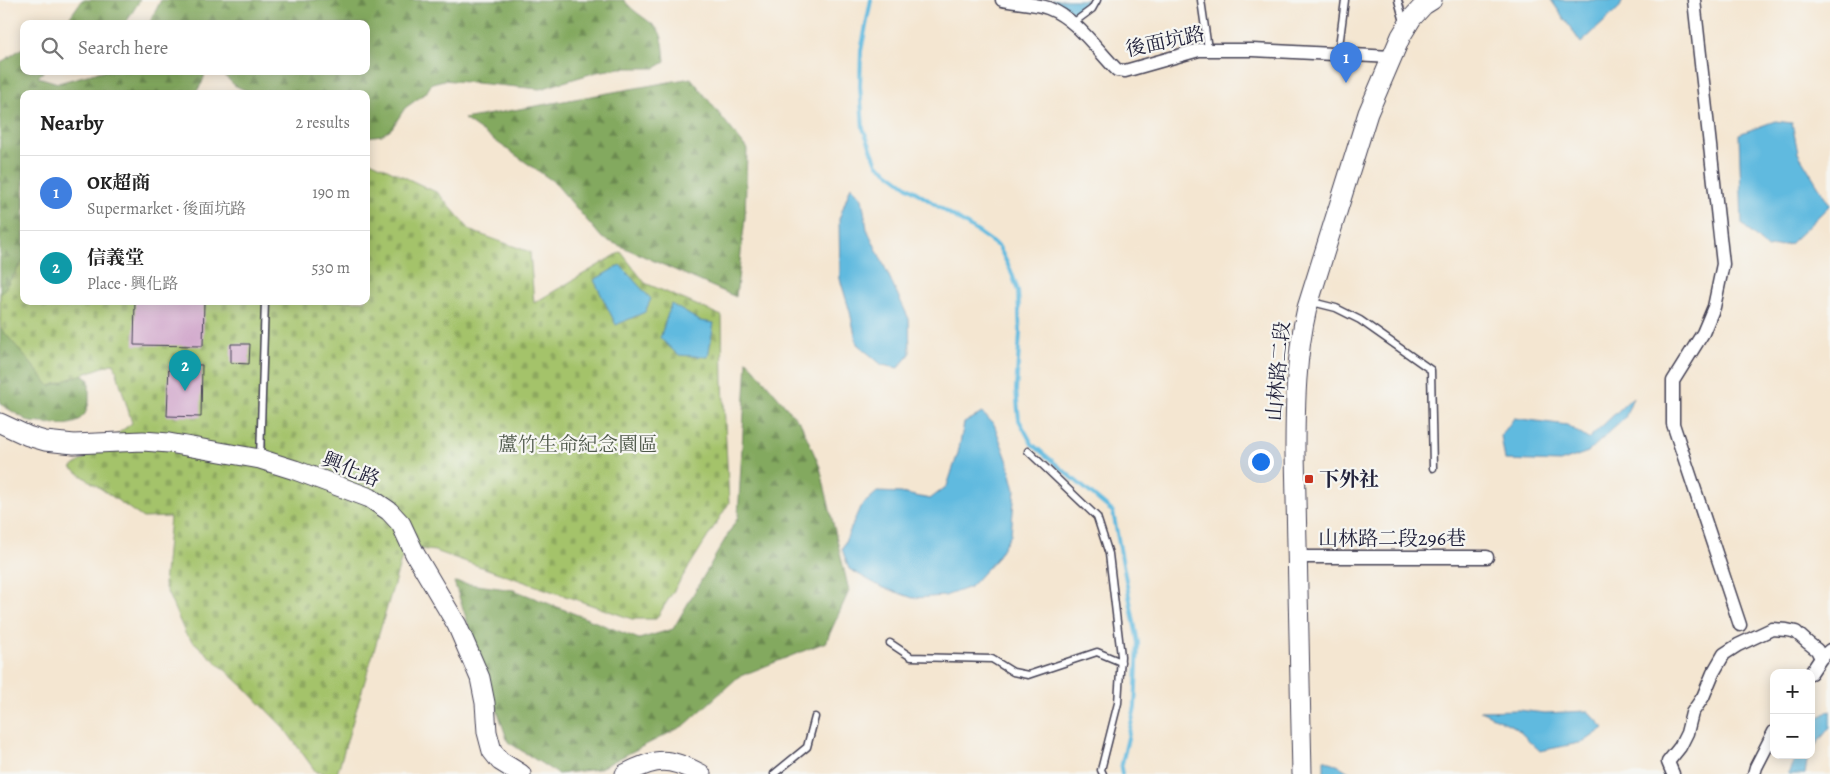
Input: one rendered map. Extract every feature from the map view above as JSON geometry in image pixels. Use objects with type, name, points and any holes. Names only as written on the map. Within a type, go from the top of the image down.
[{"type":"main road","name":"山林路二段","points":[[1302,774],[1295,401],[1301,335],[1309,302],[1368,112],[1406,28],[1424,5],[1432,0]]},
{"type":"main road","name":"興化路","points":[[0,423],[28,436],[45,441],[74,444],[143,441],[170,443],[260,459],[370,498],[389,511],[401,524],[414,554],[456,625],[480,678],[485,702],[487,732],[492,751],[500,761],[521,774]]},
{"type":"main road","points":[[625,774],[657,760],[680,763],[701,774]]},
{"type":"street","name":"後面坑路","points":[[1002,0],[1046,7],[1057,12],[1073,24],[1117,70],[1125,71],[1208,49],[1392,57]]},
{"type":"street","points":[[1694,0],[1723,264],[1714,307],[1703,333],[1673,381],[1673,424],[1740,625]]},
{"type":"street","name":"山林路二段296巷","points":[[1297,557],[1487,557]]},
{"type":"street","points":[[1674,774],[1668,762],[1680,747],[1687,733],[1692,713],[1703,697],[1713,673],[1724,654],[1738,645],[1772,629],[1787,630],[1796,632],[1817,650],[1825,654],[1814,669]]},
{"type":"street","points":[[1754,774],[1770,740]]},
{"type":"lane","points":[[1073,24],[1092,9],[1097,0]]},
{"type":"lane","points":[[1202,0],[1208,49]]},
{"type":"lane","points":[[1338,54],[1345,0]]},
{"type":"lane","points":[[1398,0],[1406,28]]},
{"type":"lane","points":[[1309,302],[1336,308],[1360,320],[1431,370],[1433,468]]},
{"type":"lane","points":[[260,459],[265,305]]},
{"type":"lane","points":[[1028,451],[1098,517],[1109,554],[1121,662],[1118,703],[1101,770],[1103,774]]},
{"type":"lane","points":[[890,643],[911,656],[992,660],[1013,672],[1028,675],[1097,652],[1121,662]]},
{"type":"lane","points":[[774,774],[807,747],[815,717]]},
{"type":"green space","points":[[82,0],[140,0],[128,20],[68,20]]},
{"type":"green space","points":[[161,0],[624,0],[659,31],[663,42],[665,62],[655,68],[620,68],[597,72],[540,89],[444,80],[432,83],[426,93],[405,108],[392,128],[382,135],[370,136],[370,90],[245,90],[234,85],[226,75],[370,75],[370,20],[151,20]]},
{"type":"green space","points":[[20,50],[20,75],[40,75],[38,77],[58,83],[87,75],[205,75],[198,90],[20,90],[20,305],[27,305],[80,374],[89,380],[89,403],[85,414],[77,422],[65,425],[30,422],[0,404],[0,63]]},
{"type":"green space","points":[[691,78],[747,149],[745,218],[736,297],[602,238],[554,182],[464,119]]},
{"type":"green space","name":"蘆竹生命紀念園區","points":[[370,161],[438,193],[471,231],[530,252],[534,303],[621,252],[645,283],[722,316],[729,503],[656,619],[632,619],[435,551],[405,547],[337,774],[316,772],[284,728],[244,687],[186,635],[164,585],[170,517],[143,518],[71,468],[132,423],[114,363],[50,386],[0,327],[0,295],[20,266],[20,305],[370,305]]},
{"type":"green space","points":[[747,360],[801,424],[820,467],[849,591],[826,642],[738,677],[685,725],[598,769],[558,774],[508,742],[454,582],[514,590],[639,639],[673,629],[738,517]]},
{"type":"water","points":[[1052,0],[1087,0],[1077,14]]},
{"type":"water","points":[[1551,0],[1623,0],[1620,7],[1581,43]]},
{"type":"water","points":[[1775,121],[1792,123],[1798,153],[1830,205],[1790,244],[1767,248],[1742,224],[1739,134]]},
{"type":"water","points":[[851,186],[862,198],[867,229],[909,319],[910,354],[898,368],[882,365],[857,344],[840,279],[839,219]]},
{"type":"water","points":[[620,265],[651,299],[645,312],[616,325],[594,280]]},
{"type":"water","points":[[671,304],[700,321],[714,323],[708,357],[678,355],[660,338]]},
{"type":"water","points":[[1633,397],[1625,418],[1588,452],[1560,462],[1505,460],[1501,436],[1514,418],[1567,425],[1588,439]]},
{"type":"water","points":[[982,413],[994,424],[1008,462],[1015,490],[1011,534],[996,559],[970,587],[945,596],[913,598],[881,587],[849,569],[842,549],[860,507],[877,492],[901,493],[930,499],[947,486],[958,453],[964,423]]},
{"type":"water","points":[[1518,710],[1545,713],[1588,711],[1604,728],[1584,742],[1540,751],[1515,727],[1480,711]]},
{"type":"water","points":[[1830,710],[1830,727],[1815,746],[1815,720]]},
{"type":"water","points":[[1324,759],[1341,767],[1352,774],[1324,774]]},
{"type":"water","points":[[1794,759],[1807,759],[1805,774],[1788,774]]},
{"type":"building","points":[[135,305],[204,305],[203,346],[134,345]]},
{"type":"building","points":[[231,344],[250,344],[249,364],[231,363]]},
{"type":"building","points":[[169,364],[202,365],[201,417],[167,416]]},
{"type":"waterway","points":[[871,0],[861,51],[860,86],[863,128],[877,164],[908,187],[999,247],[1011,271],[1018,291],[1020,333],[1016,390],[1019,420],[1032,444],[1113,512],[1138,643],[1135,707],[1121,768],[1122,774]]},
{"type":"place","name":"OK超商","points":[[1346,83]]},
{"type":"place","name":"信義堂","points":[[185,391]]},
{"type":"place","name":"下外社","points":[[1309,479]]}]
